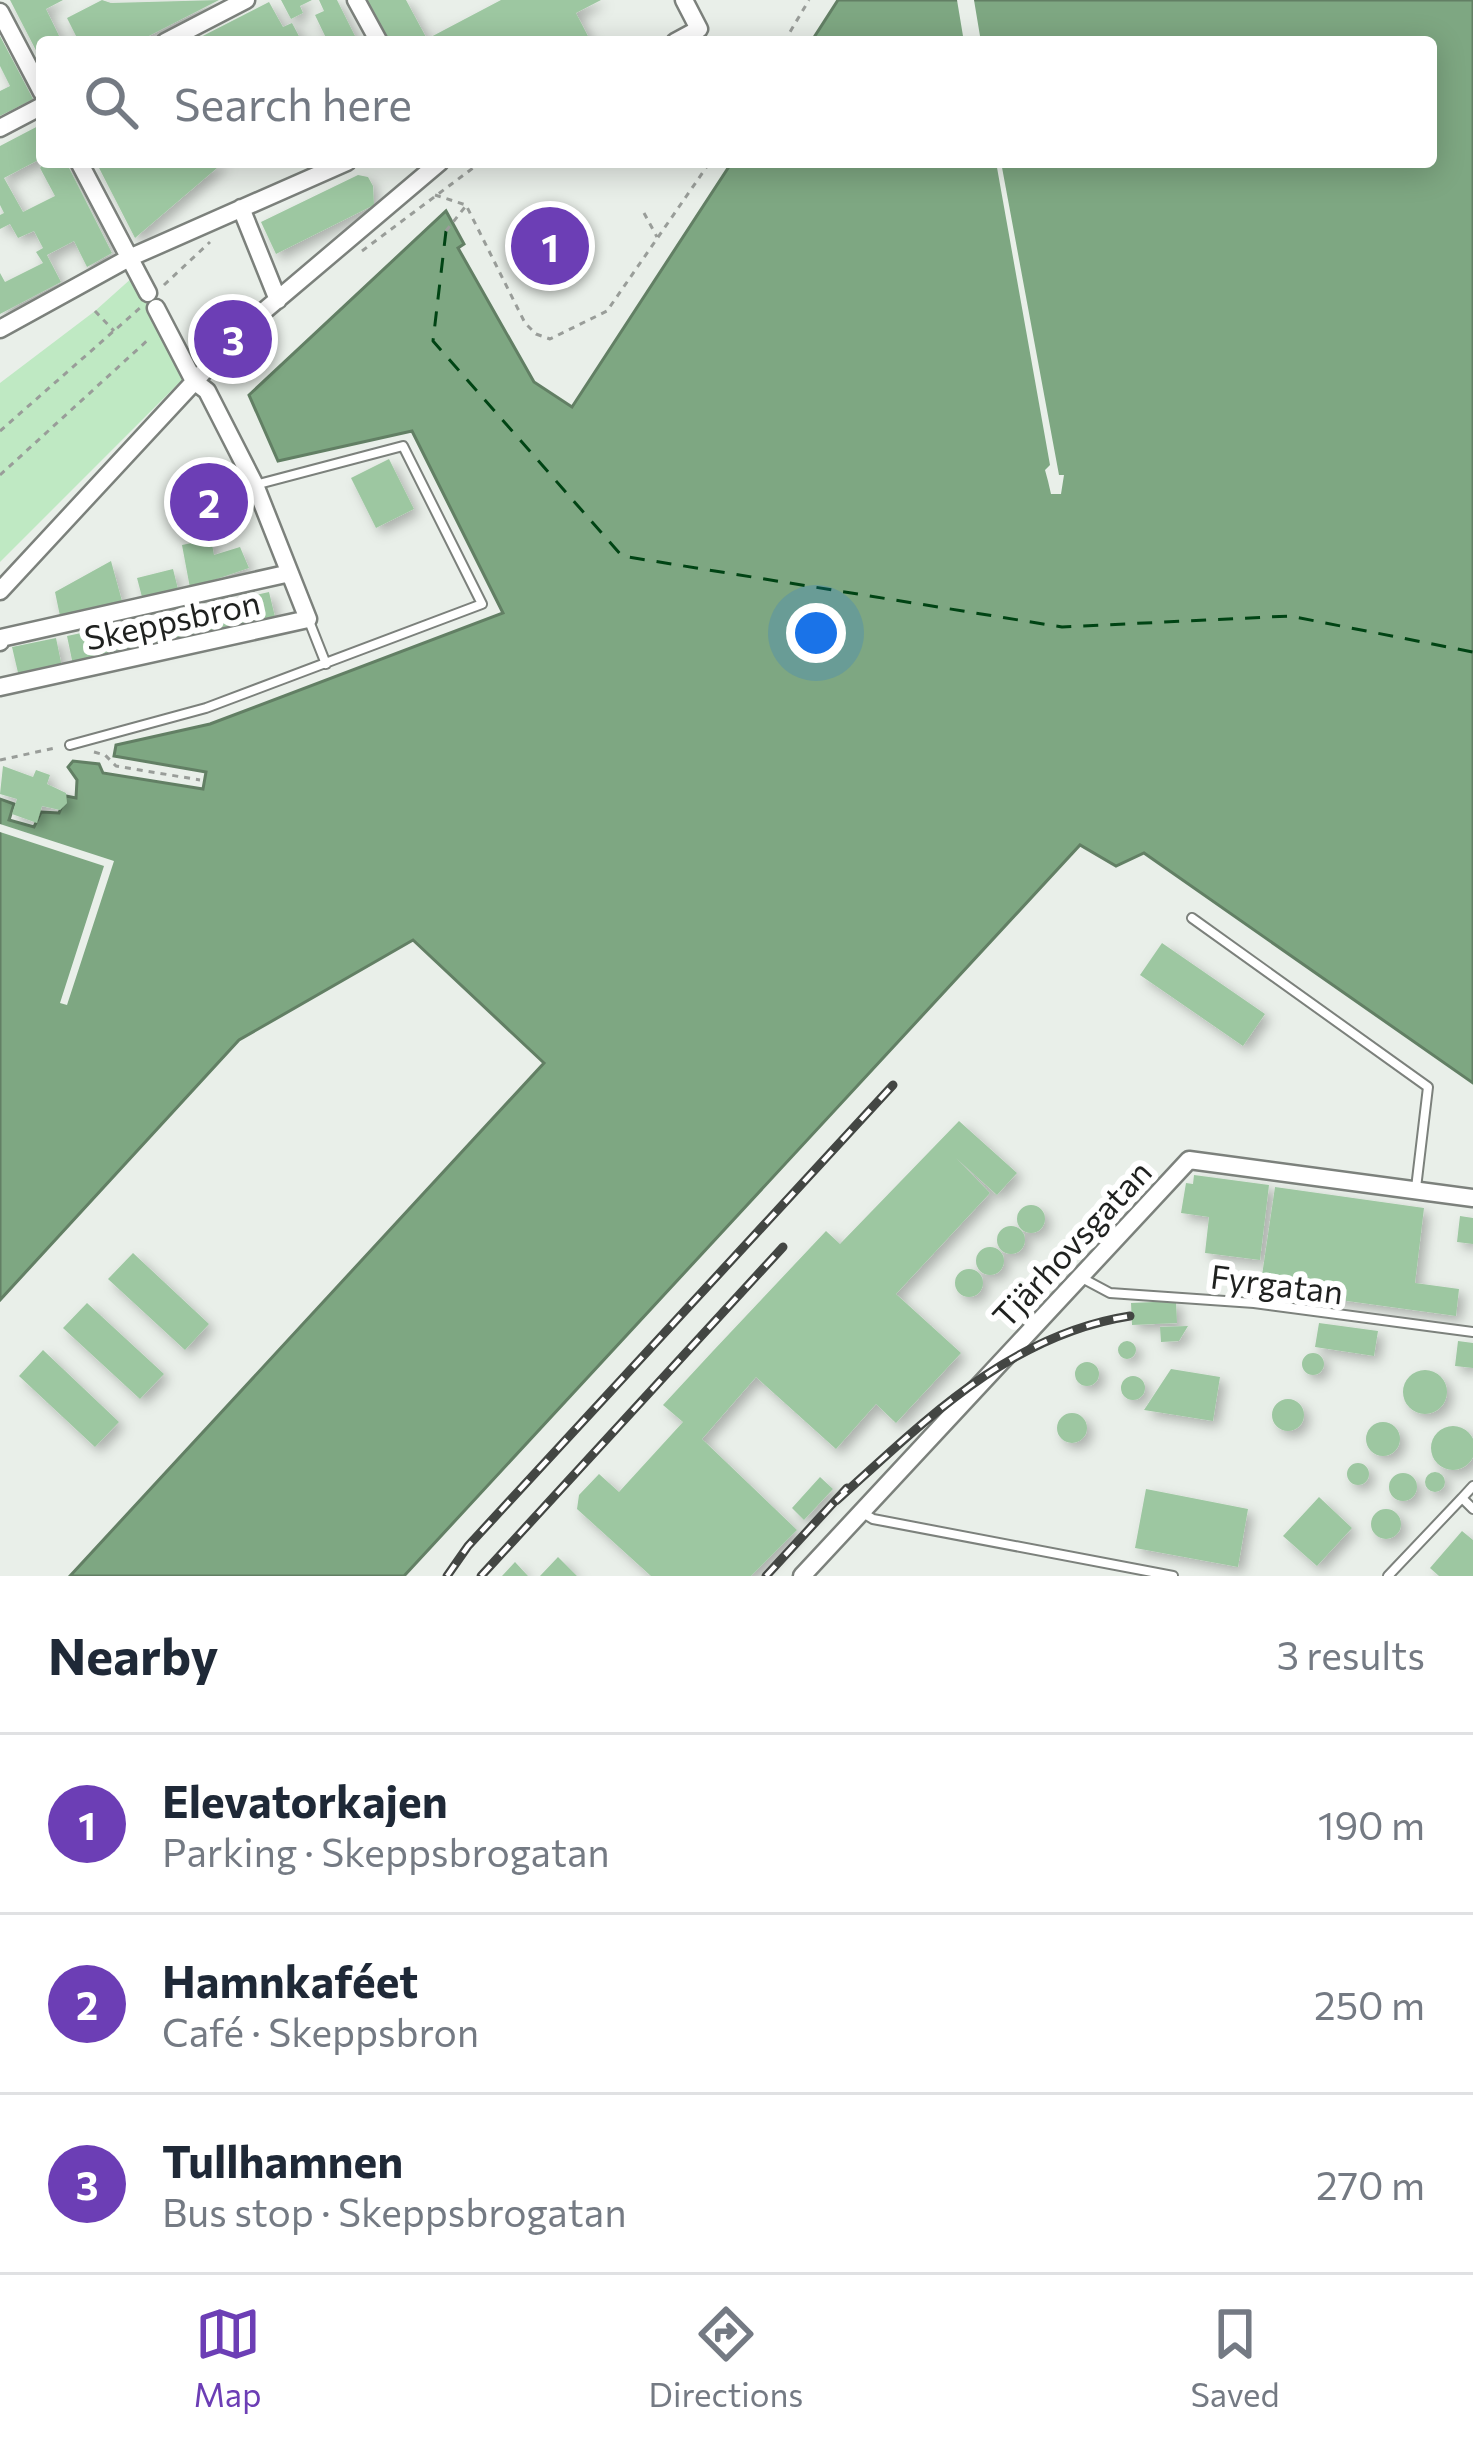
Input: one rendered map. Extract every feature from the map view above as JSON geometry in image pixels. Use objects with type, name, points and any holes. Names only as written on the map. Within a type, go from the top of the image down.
[{"type":"street","points":[[177,36],[246,0]]},
{"type":"street","points":[[356,0],[376,36]]},
{"type":"street","points":[[684,0],[699,29],[686,36]]},
{"type":"street","points":[[0,12],[36,81]]},
{"type":"street","points":[[0,128],[36,109]]},
{"type":"street","name":"Skeppsbron","points":[[0,687],[308,619],[255,485],[207,391],[194,382],[82,168]]},
{"type":"street","points":[[0,329],[129,258],[333,168]]},
{"type":"street","points":[[0,591],[194,382],[278,300],[433,168]]},
{"type":"street","points":[[241,208],[278,300]]},
{"type":"street","points":[[0,642],[1,638],[290,573]]},
{"type":"street","name":"Tjärhovsgatan","points":[[813,1572],[862,1512],[1189,1160],[1473,1198]]},
{"type":"lane","points":[[70,745],[206,708],[482,604],[403,446],[255,485]]},
{"type":"lane","points":[[308,619],[326,664]]},
{"type":"lane","points":[[1192,918],[1429,1087],[1415,1190]]},
{"type":"lane","name":"Fyrgatan","points":[[1079,1277],[1112,1294],[1254,1303],[1473,1332]]},
{"type":"lane","points":[[1388,1576],[1473,1486]]},
{"type":"lane","points":[[1462,1498],[1473,1509]]},
{"type":"lane","points":[[862,1512],[873,1519],[1173,1576]]},
{"type":"path","points":[[788,36],[809,0]]},
{"type":"path","points":[[362,252],[472,168]]},
{"type":"path","points":[[434,195],[466,205],[525,323],[550,339],[607,311],[706,168]]},
{"type":"path","points":[[446,231],[466,205]]},
{"type":"path","points":[[644,213],[658,238]]},
{"type":"path","points":[[0,475],[211,241]]},
{"type":"path","points":[[0,431],[114,331],[155,303]]},
{"type":"path","points":[[95,311],[114,331]]},
{"type":"path","points":[[248,350],[276,323]]},
{"type":"path","points":[[0,760],[70,745],[105,755],[116,766],[200,780]]},
{"type":"shaded area","points":[[838,0],[1473,0],[1473,1083],[1144,853],[1116,866],[1080,845],[404,1576],[70,1576],[544,1063],[413,940],[239,1040],[0,1300],[0,799],[14,804],[9,820],[34,827],[41,812],[59,813],[66,796],[76,798],[77,780],[68,767],[73,761],[99,764],[103,773],[203,789],[206,772],[114,756],[116,745],[210,724],[503,613],[412,431],[278,461],[249,395],[446,211],[464,244],[458,248],[534,382],[572,407],[728,168],[1437,168],[1437,36],[815,36]]},
{"type":"shaded area","points":[[133,277],[185,377],[0,562],[0,383]]},
{"type":"pier","points":[[957,0],[974,0],[980,36],[963,36]]},
{"type":"pier","points":[[997,168],[1002,168],[1059,475],[1064,475],[1061,494],[1051,494],[1045,470],[1050,465]]},
{"type":"pier","points":[[0,824],[114,861],[67,1005],[60,1003],[104,866],[0,832]]},
{"type":"building","points":[[10,0],[63,0],[46,9],[59,36],[36,36],[36,50]]},
{"type":"building","points":[[102,0],[219,0],[149,36],[76,36],[67,18]]},
{"type":"building","points":[[281,0],[312,0],[300,6],[303,13],[291,19]]},
{"type":"building","points":[[319,0],[337,0],[355,36],[325,36],[315,15],[324,11]]},
{"type":"building","points":[[367,0],[406,0],[425,36],[387,36]]},
{"type":"building","points":[[501,0],[601,0],[576,13],[588,36],[433,36]]},
{"type":"building","points":[[269,2],[283,27],[292,23],[299,36],[203,36]]},
{"type":"building","points":[[0,36],[33,99],[0,116],[0,91],[10,86],[0,66]]},
{"type":"building","points":[[36,127],[36,161],[4,178],[23,212],[55,196],[40,168],[69,168],[112,253],[87,267],[74,241],[47,255],[61,282],[0,314],[0,273],[5,282],[43,263],[36,252],[43,248],[34,231],[18,238],[10,224],[0,229],[4,213],[0,146]]},
{"type":"building","points":[[99,168],[217,168],[135,238]]},
{"type":"building","points":[[358,175],[368,177],[373,186],[374,205],[276,254],[261,222]]},
{"type":"building","points":[[389,459],[414,509],[376,528],[351,478]]},
{"type":"building","points":[[204,462],[206,481],[211,479],[222,507],[204,514],[186,470]]},
{"type":"building","points":[[211,539],[214,555],[240,547],[249,568],[190,588],[182,545]]},
{"type":"building","points":[[111,561],[122,601],[60,616],[55,592]]},
{"type":"building","points":[[173,569],[178,589],[142,597],[137,578]]},
{"type":"building","points":[[269,592],[276,621],[232,631],[231,625],[222,628],[223,632],[179,642],[178,637],[168,639],[169,644],[125,654],[124,649],[114,651],[115,655],[73,665],[67,636],[110,627],[112,637],[118,636],[116,626],[163,616],[165,625],[172,623],[170,614],[217,603],[220,616],[226,614],[224,602]]},
{"type":"building","points":[[56,638],[62,667],[19,677],[12,647]]},
{"type":"building","points":[[3,766],[33,777],[36,770],[50,775],[47,784],[66,793],[67,803],[60,810],[42,806],[37,823],[12,814],[17,799],[0,794]]},
{"type":"building","points":[[1162,943],[1265,1014],[1243,1046],[1140,975]]},
{"type":"building","points":[[959,1121],[1017,1173],[997,1195],[956,1158],[990,1193],[896,1294],[961,1353],[896,1423],[876,1404],[836,1449],[756,1377],[702,1439],[797,1530],[751,1576],[651,1576],[577,1509],[579,1495],[599,1474],[619,1492],[683,1422],[663,1405],[826,1231],[840,1244]]},
{"type":"building","points":[[1194,1175],[1269,1185],[1260,1260],[1205,1253],[1209,1217],[1181,1213],[1186,1183],[1193,1184]]},
{"type":"building","points":[[1275,1187],[1424,1208],[1415,1283],[1459,1289],[1456,1316],[1260,1289]]},
{"type":"building","points":[[1031,1205],[1041,1209],[1045,1219],[1041,1229],[1031,1233],[1021,1229],[1017,1219],[1021,1209]]},
{"type":"building","points":[[1460,1216],[1473,1218],[1473,1244],[1457,1242]]},
{"type":"building","points":[[1011,1226],[1021,1230],[1025,1240],[1021,1250],[1011,1254],[1001,1250],[997,1240],[1001,1230]]},
{"type":"building","points":[[990,1247],[1000,1251],[1004,1261],[1000,1271],[990,1275],[980,1271],[976,1261],[980,1251]]},
{"type":"building","points":[[133,1253],[209,1324],[185,1350],[108,1279]]},
{"type":"building","points":[[969,1269],[979,1273],[983,1283],[979,1293],[969,1297],[959,1293],[955,1283],[959,1273]]},
{"type":"building","points":[[1176,1301],[1177,1323],[1132,1325],[1131,1303]]},
{"type":"building","points":[[87,1303],[164,1374],[140,1399],[63,1328]]},
{"type":"building","points":[[1319,1323],[1378,1331],[1374,1356],[1315,1347]]},
{"type":"building","points":[[1188,1326],[1179,1341],[1161,1342],[1160,1327]]},
{"type":"building","points":[[1127,1341],[1136,1350],[1127,1359],[1118,1350]]},
{"type":"building","points":[[1458,1341],[1473,1343],[1473,1368],[1455,1366]]},
{"type":"building","points":[[43,1350],[119,1422],[95,1447],[19,1376]]},
{"type":"building","points":[[1313,1353],[1324,1364],[1313,1375],[1302,1364]]},
{"type":"building","points":[[1087,1362],[1096,1365],[1096,1383],[1087,1386],[1078,1383],[1075,1374],[1078,1365]]},
{"type":"building","points":[[1171,1369],[1220,1377],[1213,1421],[1144,1410]]},
{"type":"building","points":[[1425,1370],[1441,1376],[1447,1392],[1441,1408],[1425,1414],[1409,1408],[1403,1392],[1409,1376]]},
{"type":"building","points":[[1133,1376],[1142,1379],[1142,1397],[1133,1400],[1124,1397],[1121,1388],[1124,1379]]},
{"type":"building","points":[[1288,1399],[1299,1404],[1304,1415],[1299,1426],[1288,1431],[1277,1426],[1272,1415],[1277,1404]]},
{"type":"building","points":[[1072,1413],[1083,1417],[1087,1428],[1083,1439],[1072,1443],[1061,1439],[1057,1428],[1061,1417]]},
{"type":"building","points":[[1383,1422],[1395,1427],[1400,1439],[1395,1451],[1383,1456],[1371,1451],[1366,1439],[1371,1427]]},
{"type":"building","points":[[1453,1426],[1469,1432],[1473,1440],[1469,1464],[1453,1470],[1437,1464],[1431,1448],[1437,1432]]},
{"type":"building","points":[[1358,1463],[1369,1474],[1358,1485],[1347,1474]]},
{"type":"building","points":[[1435,1472],[1445,1482],[1435,1492],[1425,1482]]},
{"type":"building","points":[[1403,1473],[1413,1477],[1417,1487],[1413,1497],[1403,1501],[1393,1497],[1389,1487],[1393,1477]]},
{"type":"building","points":[[820,1477],[833,1489],[804,1520],[792,1508]]},
{"type":"building","points":[[1146,1489],[1248,1509],[1238,1567],[1135,1548]]},
{"type":"building","points":[[1319,1497],[1352,1528],[1317,1566],[1283,1536]]},
{"type":"building","points":[[1386,1509],[1397,1513],[1401,1524],[1397,1535],[1386,1539],[1375,1535],[1371,1524],[1375,1513]]},
{"type":"building","points":[[1462,1531],[1473,1540],[1473,1576],[1439,1576],[1430,1568]]},
{"type":"building","points":[[558,1557],[577,1576],[540,1576]]},
{"type":"building","points":[[515,1562],[528,1576],[502,1576]]},
{"type":"ferry route","points":[[446,231],[433,341],[622,556],[1062,627],[1290,616],[1473,652]]},
{"type":"railway","points":[[447,1576],[468,1546],[893,1085]]},
{"type":"railway","points":[[481,1576],[783,1247]]},
{"type":"railway","points":[[836,1501],[936,1413],[1007,1362],[1086,1326],[1130,1316]]},
{"type":"railway","points":[[766,1576],[847,1488]]},
{"type":"place","name":"Elevatorkajen","points":[[550,246]]},
{"type":"place","name":"Tullhamnen","points":[[233,339]]},
{"type":"place","name":"Hamnkaféet","points":[[209,502]]}]
